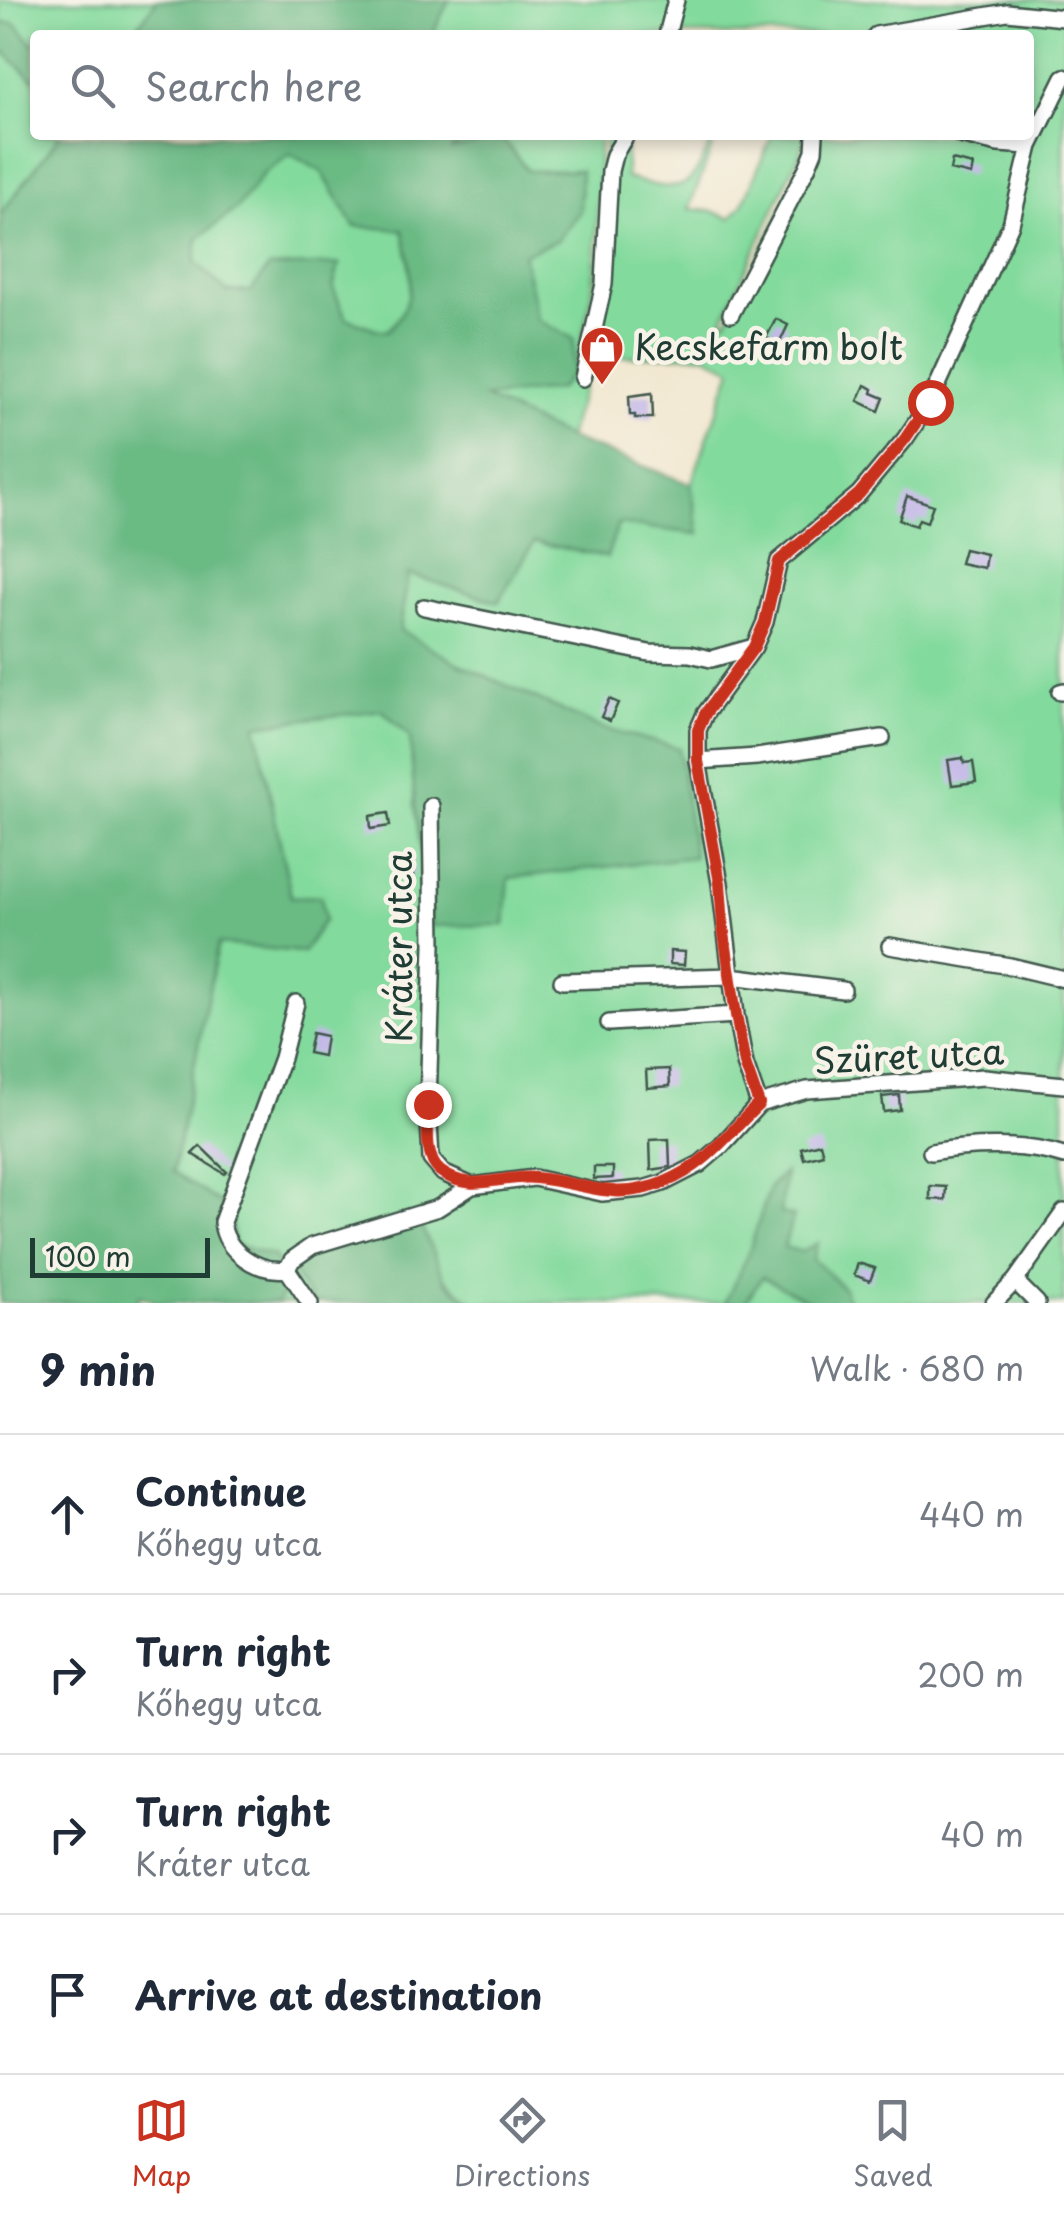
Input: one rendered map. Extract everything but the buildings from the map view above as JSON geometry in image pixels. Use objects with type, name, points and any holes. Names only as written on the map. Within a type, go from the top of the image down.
[{"type":"street","points":[[668,30],[676,0]]},
{"type":"street","points":[[904,30],[1006,12],[1064,18]]},
{"type":"street","points":[[1034,138],[1064,77]]},
{"type":"street","points":[[583,378],[604,284],[610,170],[623,140]]},
{"type":"street","points":[[730,314],[812,159],[814,140]]},
{"type":"street","points":[[981,140],[1030,146]]},
{"type":"street","points":[[286,1269],[312,1246],[438,1208],[472,1186],[534,1178],[602,1193],[663,1183],[700,1164],[759,1104],[745,1064],[736,1015],[720,883],[698,761],[698,730],[705,714],[754,647],[765,622],[779,561],[859,494],[930,402],[1011,224],[1033,140]]},
{"type":"street","points":[[424,607],[649,653],[711,659],[754,647]]},
{"type":"street","points":[[698,761],[757,757],[882,738]]},
{"type":"street","name":"Kráter utca","points":[[431,806],[431,1158],[442,1173],[472,1186]]},
{"type":"street","points":[[890,946],[1064,979]]},
{"type":"street","points":[[562,981],[730,976],[843,990]]},
{"type":"street","points":[[286,1269],[270,1270],[238,1253],[226,1238],[222,1222],[282,1058],[296,1003]]},
{"type":"street","points":[[610,1023],[736,1015]]},
{"type":"street","name":"Szüret utca","points":[[759,1104],[822,1087],[984,1076],[1064,1085]]},
{"type":"street","points":[[931,1152],[954,1148],[1008,1149],[1064,1156]]},
{"type":"street","points":[[994,1303],[1015,1281],[1064,1212]]},
{"type":"street","points":[[286,1269],[310,1303]]},
{"type":"street","points":[[1015,1281],[1036,1303]]},
{"type":"green space","points":[[0,0],[157,0],[135,30],[30,30],[30,41],[15,23],[0,23]]},
{"type":"green space","points":[[157,0],[449,0],[434,30],[135,30]]},
{"type":"green space","points":[[449,0],[1064,0],[1064,1303],[474,1303],[388,1230],[305,1259],[313,1303],[276,1303],[286,1292],[234,1244],[173,1172],[218,944],[303,952],[255,724],[382,710],[410,737],[415,807],[509,878],[679,748],[601,728],[459,664],[400,631],[408,574],[498,602],[534,542],[607,557],[618,524],[699,533],[691,484],[732,369],[705,355],[588,357],[605,211],[605,140],[626,140],[626,178],[675,186],[692,177],[711,140],[715,140],[689,209],[731,218],[743,204],[770,140],[804,140],[723,319],[727,321],[816,140],[1034,140],[1034,30],[434,30]]},
{"type":"green space","points":[[0,23],[15,23],[30,41],[30,76],[0,48]]},
{"type":"green space","points":[[0,48],[30,76],[30,140],[56,140],[0,215]]},
{"type":"green space","points":[[56,140],[463,140],[450,150],[504,140],[528,171],[581,170],[580,211],[558,240],[523,254],[538,320],[574,339],[572,374],[559,389],[484,398],[568,438],[691,484],[699,534],[618,524],[607,557],[534,542],[498,602],[408,574],[400,630],[459,664],[601,728],[679,748],[694,857],[509,878],[505,925],[431,926],[410,736],[382,710],[256,725],[291,897],[321,896],[325,919],[303,952],[218,944],[173,1172],[230,1210],[234,1244],[275,1257],[286,1292],[276,1303],[159,1303],[140,1296],[136,1303],[0,1303],[0,215]],"holes":[[[291,154],[322,172],[354,226],[403,230],[410,271],[409,295],[387,331],[346,318],[333,288],[339,264],[269,267],[251,291],[227,292],[195,262],[198,239],[237,208],[264,173]]]},
{"type":"green space","points":[[463,140],[599,140],[594,272],[576,374],[586,378],[568,438],[482,398],[559,389],[523,253],[558,240],[528,171],[447,151]]},
{"type":"green space","points":[[290,154],[322,172],[354,226],[403,229],[411,283],[405,307],[388,331],[346,318],[333,288],[339,265],[251,291],[227,292],[195,262],[198,238],[237,208],[264,173]]},
{"type":"green space","points":[[785,1172],[780,1213],[793,1216],[784,1247],[802,1252],[818,1243],[813,1259],[844,1289],[849,1303],[812,1303],[762,1277],[745,1303],[725,1303],[750,1249],[770,1186]]},
{"type":"green space","points":[[419,1221],[446,1282],[474,1303],[313,1303],[294,1275],[296,1261]]},
{"type":"place","name":"Kecskefarm bolt","points":[[602,386]]},
{"type":"route","points":[[428,1104],[431,1158],[442,1173],[472,1186],[534,1178],[602,1193],[642,1189],[683,1174],[721,1146],[759,1104],[745,1064],[736,1015],[720,883],[698,761],[698,730],[705,714],[754,647],[765,622],[779,561],[859,494],[930,402]]}]
